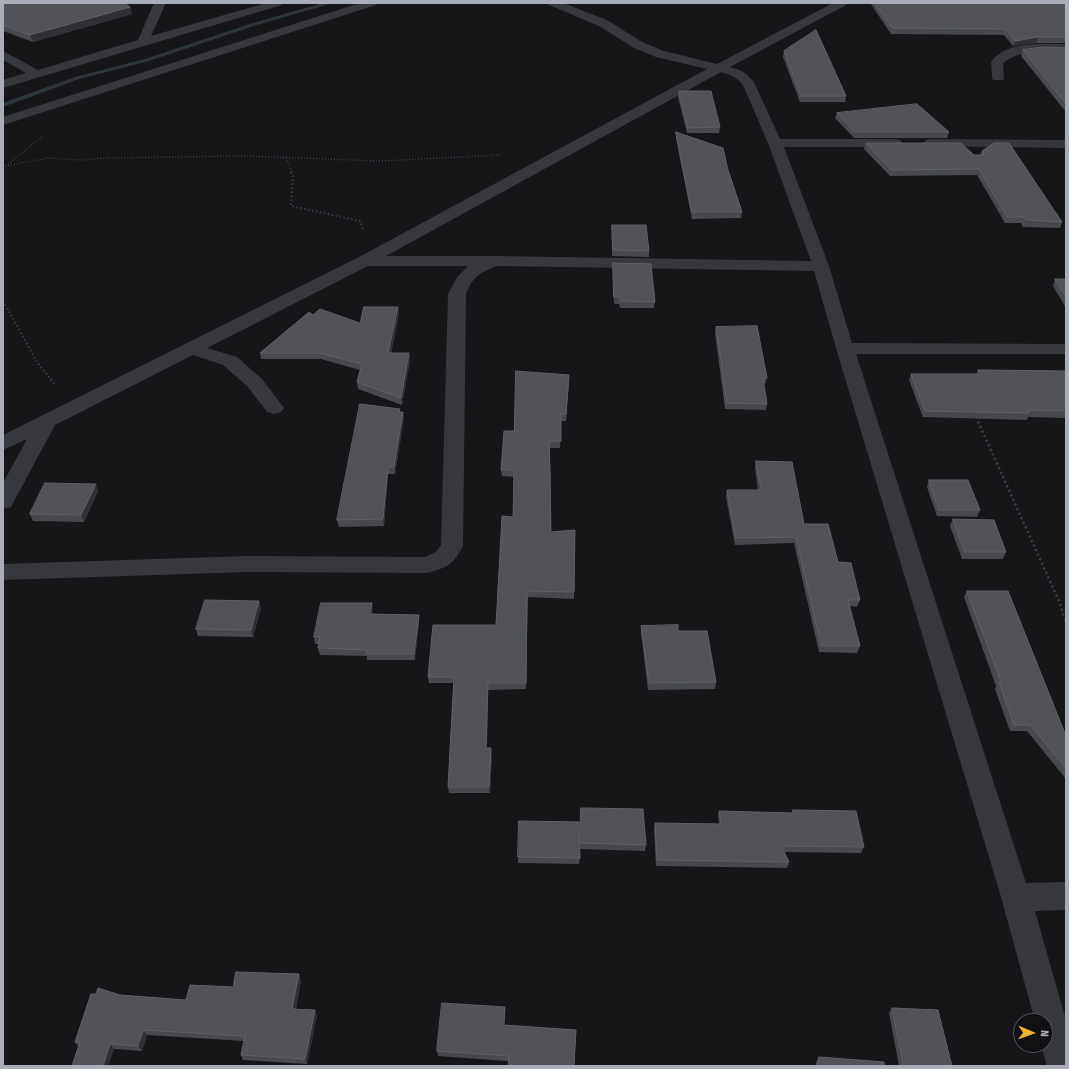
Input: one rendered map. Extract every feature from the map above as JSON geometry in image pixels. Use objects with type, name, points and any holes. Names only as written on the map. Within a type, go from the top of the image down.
[{"type":"street","points":[[143,42],[160,3]]},
{"type":"street","points":[[3,84],[278,3]]},
{"type":"street","points":[[3,121],[372,3]]},
{"type":"street","points":[[553,3],[603,23],[638,45],[660,54],[735,72],[744,78],[749,85],[775,143],[821,266],[845,348],[1016,898],[1063,1066]]},
{"type":"street","points":[[3,443],[365,260],[842,3]]},
{"type":"street","points":[[998,77],[997,62],[1003,56],[1027,49],[1066,48]]},
{"type":"street","points":[[3,55],[37,74]]},
{"type":"street","points":[[775,143],[1061,144],[1066,159]]},
{"type":"street","points":[[365,260],[821,266]]},
{"type":"street","points":[[3,572],[248,564],[427,565],[444,558],[452,546],[457,294],[462,279],[474,268],[495,261]]},
{"type":"street","points":[[190,348],[230,361],[255,383],[274,408]]},
{"type":"street","points":[[845,348],[1066,349]]},
{"type":"street","points":[[3,502],[47,421]]},
{"type":"street","points":[[1016,898],[1066,896]]},
{"type":"path","points":[[5,166],[48,158],[82,160],[106,158],[286,157],[380,161],[502,155]]},
{"type":"path","points":[[286,157],[293,176],[292,206],[360,221],[366,236],[365,260]]},
{"type":"path","points":[[3,301],[37,362],[72,407]]},
{"type":"path","points":[[976,415],[1059,601],[1066,623]]},
{"type":"building","points":[[3,3],[124,3],[130,7],[30,35],[3,25]]},
{"type":"building","points":[[875,3],[1066,3],[1066,37],[1038,37],[1015,41],[1006,29],[892,28]]},
{"type":"building","points":[[816,30],[846,96],[801,96],[784,51]]},
{"type":"building","points":[[1043,47],[1066,48],[1066,104],[1023,50]]},
{"type":"building","points":[[679,91],[711,91],[720,127],[688,128]]},
{"type":"building","points":[[917,104],[949,132],[855,132],[837,113]]},
{"type":"building","points":[[676,132],[723,148],[728,170],[742,212],[692,212]]},
{"type":"building","points":[[866,143],[961,143],[974,155],[984,155],[982,151],[994,143],[1009,143],[1062,222],[1026,220],[1023,217],[1007,217],[979,169],[892,170]]},
{"type":"building","points":[[612,225],[646,225],[649,251],[613,250]]},
{"type":"building","points":[[613,263],[651,264],[655,302],[620,301],[620,297],[614,297]]},
{"type":"building","points":[[1055,279],[1066,279],[1066,297]]},
{"type":"building","points":[[364,307],[398,307],[388,353],[409,353],[401,398],[357,382],[362,364],[320,353],[260,353],[309,312],[313,315],[320,309],[360,323]]},
{"type":"building","points":[[757,326],[767,378],[763,378],[767,404],[727,403],[716,327]]},
{"type":"building","points":[[978,370],[1066,371],[1066,411],[1028,410],[1029,413],[925,411],[911,374],[980,374]]},
{"type":"building","points":[[516,371],[569,375],[566,414],[561,414],[561,441],[549,441],[551,532],[575,530],[574,592],[527,591],[526,683],[488,683],[486,748],[491,748],[489,787],[448,787],[454,677],[428,677],[433,625],[496,625],[502,516],[513,517],[514,470],[501,470],[504,431],[514,431]]},
{"type":"building","points":[[360,404],[400,409],[399,412],[403,412],[394,467],[388,467],[383,519],[337,520]]},
{"type":"building","points":[[756,461],[792,462],[804,524],[828,524],[838,562],[851,563],[860,600],[848,600],[860,646],[821,646],[796,537],[736,538],[727,490],[761,490]]},
{"type":"building","points":[[929,480],[968,480],[980,510],[939,510]]},
{"type":"building","points":[[45,483],[96,484],[81,515],[30,514]]},
{"type":"building","points":[[953,519],[994,520],[1006,552],[965,552]]},
{"type":"building","points":[[967,591],[1008,591],[1066,736],[1066,768],[1030,725],[1014,725],[999,682],[1001,682]]},
{"type":"building","points":[[205,600],[259,601],[251,630],[196,629]]},
{"type":"building","points":[[321,603],[372,603],[370,614],[419,615],[414,654],[366,654],[367,650],[318,648],[320,637],[314,637]]},
{"type":"building","points":[[678,625],[678,631],[707,631],[716,682],[649,683],[641,626]]},
{"type":"building","points":[[581,808],[643,809],[646,845],[580,843]]},
{"type":"building","points":[[793,810],[856,811],[864,847],[781,846],[789,862],[657,860],[655,823],[721,824],[719,811],[793,813]]},
{"type":"building","points":[[519,821],[579,822],[580,858],[518,857]]},
{"type":"building","points":[[236,972],[299,974],[292,1009],[315,1010],[305,1059],[241,1055],[245,1036],[143,1030],[138,1046],[110,1044],[103,1066],[72,1066],[80,1042],[75,1042],[91,994],[96,994],[98,988],[120,995],[186,1000],[190,985],[233,987]]},
{"type":"building","points":[[442,1003],[505,1007],[504,1025],[576,1030],[574,1066],[508,1066],[509,1056],[437,1051]]},
{"type":"building","points":[[892,1008],[938,1010],[952,1066],[904,1066]]},
{"type":"building","points":[[819,1057],[884,1062],[884,1066],[819,1066]]},
{"type":"waterway","points":[[3,105],[77,78],[147,60],[255,24],[330,3]]}]
